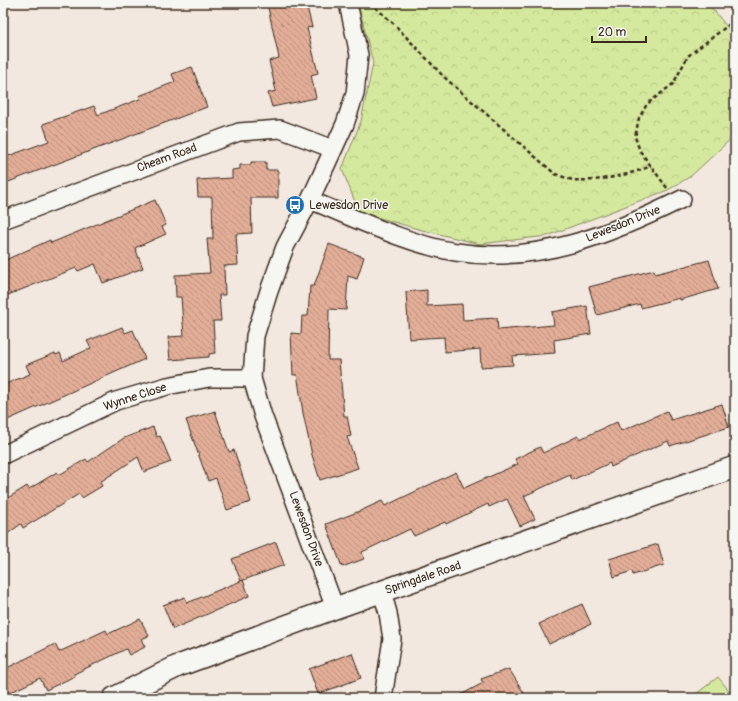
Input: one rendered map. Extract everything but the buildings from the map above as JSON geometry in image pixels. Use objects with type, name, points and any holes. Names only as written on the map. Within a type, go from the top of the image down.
[{"type":"street","name":"Lewesdon Drive","points":[[334,608],[264,416],[252,378],[255,336],[268,291],[285,247],[310,200],[333,149],[355,94],[358,55],[348,3]]},
{"type":"street","name":"Cheam Road","points":[[3,220],[239,132],[280,130],[333,149]]},
{"type":"street","name":"Lewesdon Drive","points":[[310,200],[418,242],[455,252],[495,256],[544,252],[598,236],[678,201]]},
{"type":"street","name":"Wynne Close","points":[[3,455],[116,401],[167,386],[209,378],[252,378]]},
{"type":"street","name":"Springdale Road","points":[[114,698],[178,666],[334,608],[735,467]]},
{"type":"street","points":[[382,592],[388,614],[392,639],[383,698]]},
{"type":"path","points":[[370,3],[393,23],[444,76],[555,174],[573,180],[607,178],[634,173],[651,166]]},
{"type":"path","points":[[678,201],[668,190],[640,151],[634,137],[639,118],[647,104],[673,84],[688,56],[735,20]]},
{"type":"green space","points":[[358,3],[708,3],[735,37],[735,135],[691,176],[668,190],[547,236],[480,244],[418,229],[359,212],[342,169],[361,121],[373,63]]},
{"type":"green space","points":[[718,677],[735,698],[691,698]]},
{"type":"place","name":"Lewesdon Drive","points":[[295,205]]}]
